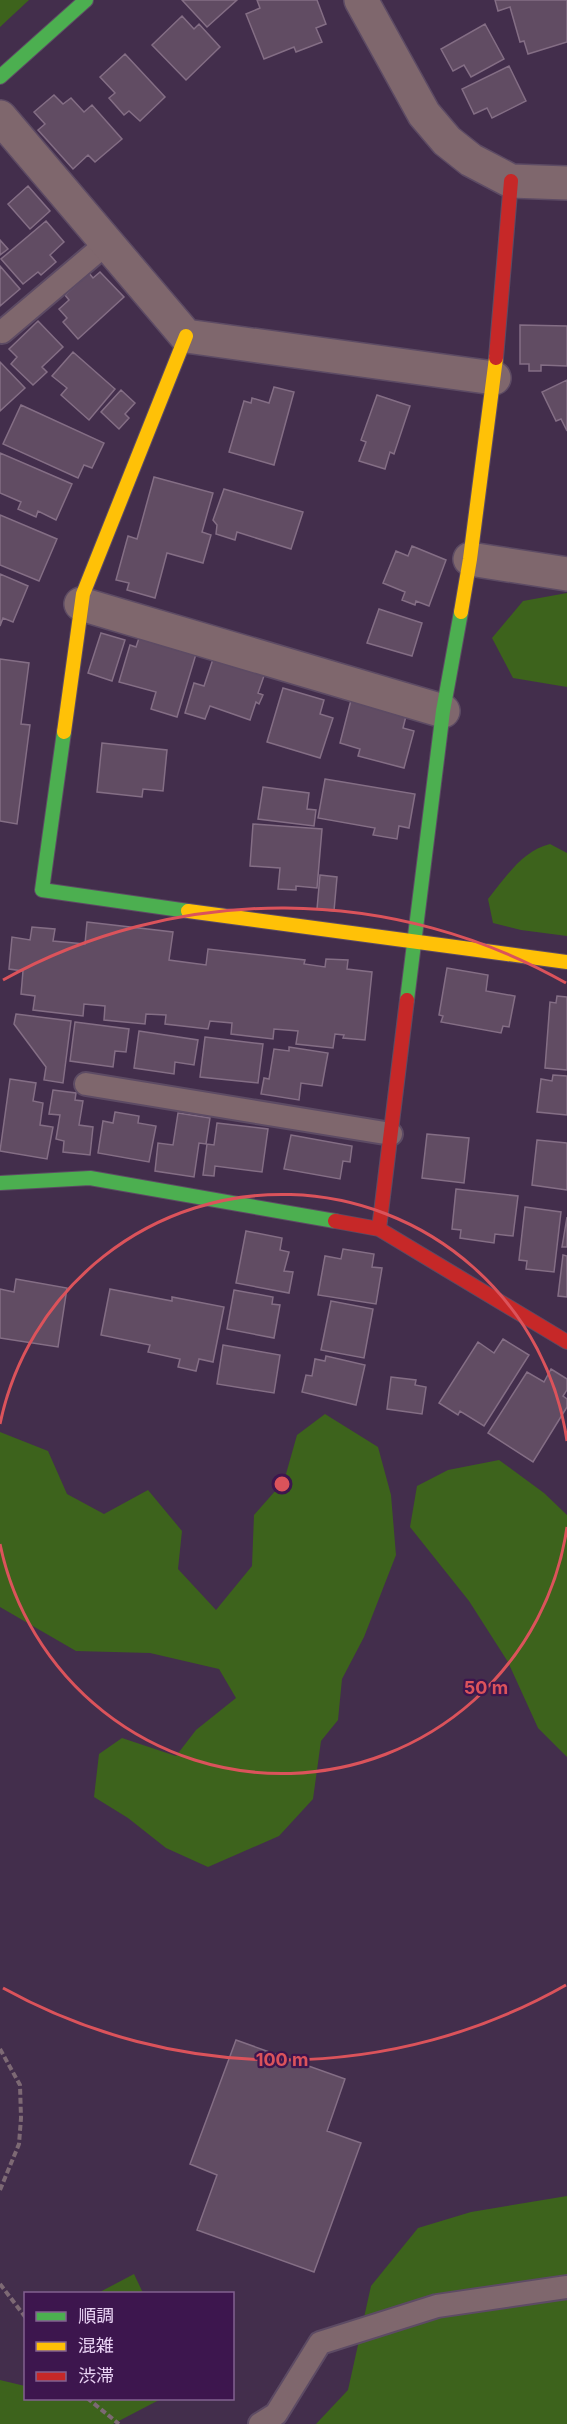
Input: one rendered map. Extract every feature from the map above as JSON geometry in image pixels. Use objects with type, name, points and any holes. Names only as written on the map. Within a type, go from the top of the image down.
[{"type":"street","points":[[0,77],[86,0]]},
{"type":"street","points":[[361,0],[424,114],[447,141],[471,160],[511,181],[567,183]]},
{"type":"street","points":[[0,117],[186,336],[494,378]]},
{"type":"street","points":[[379,1229],[443,711],[470,559],[494,378],[511,181]]},
{"type":"street","points":[[186,336],[82,594],[42,890],[414,943],[567,962]]},
{"type":"street","points":[[470,559],[567,574]]},
{"type":"street","points":[[81,604],[443,711]]},
{"type":"street","points":[[0,1183],[90,1178],[379,1229],[567,1342]]},
{"type":"lane","points":[[2,332],[107,243]]},
{"type":"lane","points":[[86,1084],[391,1134]]},
{"type":"lane","points":[[260,2424],[276,2414],[320,2343],[437,2306],[567,2287]]},
{"type":"path","points":[[0,2049],[20,2085],[21,2118],[19,2144],[0,2190]]},
{"type":"path","points":[[0,2284],[24,2315]]},
{"type":"path","points":[[89,2400],[119,2424]]},
{"type":"green space","points":[[0,0],[29,0],[0,27]]},
{"type":"green space","points":[[567,593],[567,687],[513,678],[492,638],[523,601]]},
{"type":"green space","points":[[550,844],[567,853],[567,936],[521,930],[493,923],[488,899],[523,859],[540,847]]},
{"type":"green space","points":[[325,1414],[378,1447],[391,1495],[396,1555],[364,1637],[342,1679],[338,1720],[321,1741],[313,1799],[279,1836],[208,1867],[166,1848],[128,1818],[94,1797],[99,1754],[122,1738],[176,1756],[196,1730],[236,1698],[219,1669],[150,1653],[76,1651],[0,1607],[0,1432],[48,1451],[67,1494],[104,1514],[148,1490],[182,1531],[178,1569],[216,1610],[252,1566],[254,1515],[284,1481],[297,1435]]},
{"type":"green space","points":[[499,1460],[544,1493],[567,1515],[567,1757],[538,1728],[508,1662],[469,1601],[410,1527],[417,1486],[448,1470]]},
{"type":"green space","points":[[567,2196],[567,2424],[316,2424],[348,2390],[371,2286],[418,2228],[471,2212]]},
{"type":"green space","points":[[134,2274],[143,2292],[100,2292]]},
{"type":"green space","points":[[0,2380],[24,2386],[24,2400],[159,2400],[113,2424],[0,2424]]},
{"type":"building","points":[[182,0],[237,0],[207,27]]},
{"type":"building","points":[[257,0],[317,0],[326,24],[316,28],[322,42],[296,52],[294,47],[264,59],[246,14],[260,8]]},
{"type":"building","points":[[495,0],[567,0],[567,42],[528,54],[524,41],[520,42],[510,7],[498,11]]},
{"type":"building","points":[[182,16],[194,29],[199,24],[220,47],[186,80],[152,45]]},
{"type":"building","points":[[485,24],[504,59],[471,77],[464,65],[453,71],[441,49]]},
{"type":"building","points":[[125,54],[165,97],[140,121],[129,111],[124,115],[109,98],[115,93],[100,77]]},
{"type":"building","points":[[509,66],[526,101],[492,118],[487,108],[474,114],[462,89]]},
{"type":"building","points":[[54,95],[63,104],[71,98],[84,112],[92,105],[122,139],[95,162],[88,155],[73,169],[38,130],[45,124],[34,112]]},
{"type":"building","points":[[28,186],[50,211],[30,229],[8,204]]},
{"type":"building","points":[[46,221],[64,242],[50,255],[56,262],[41,275],[38,272],[23,284],[1,259]]},
{"type":"building","points":[[0,240],[8,249],[0,255]]},
{"type":"building","points":[[0,266],[20,289],[0,306]]},
{"type":"building","points":[[100,272],[124,297],[78,339],[63,322],[67,318],[59,309],[69,300],[65,295],[89,273],[93,278]]},
{"type":"building","points":[[38,321],[63,347],[42,367],[47,372],[33,385],[11,364],[17,357],[9,349]]},
{"type":"building","points":[[520,325],[567,326],[567,366],[541,365],[541,371],[529,371],[529,364],[520,364]]},
{"type":"building","points":[[73,352],[115,389],[89,420],[61,395],[67,388],[52,376]]},
{"type":"building","points":[[0,362],[25,388],[0,411]]},
{"type":"building","points":[[567,380],[567,431],[561,419],[556,421],[542,392]]},
{"type":"building","points":[[274,387],[294,392],[274,465],[229,452],[244,401],[251,403],[252,398],[269,403]]},
{"type":"building","points":[[121,390],[135,403],[125,414],[129,418],[119,429],[101,412]]},
{"type":"building","points":[[377,395],[410,406],[394,454],[390,452],[385,469],[359,461],[366,442],[361,440]]},
{"type":"building","points":[[21,405],[104,443],[92,468],[84,465],[78,478],[3,444]]},
{"type":"building","points":[[0,453],[72,484],[56,520],[38,511],[36,517],[18,509],[21,502],[0,493]]},
{"type":"building","points":[[154,477],[213,493],[202,532],[211,535],[203,563],[167,553],[155,598],[127,590],[129,583],[116,580],[128,536],[137,539]]},
{"type":"building","points":[[224,489],[303,512],[291,549],[237,532],[235,540],[216,534],[217,525],[213,520]]},
{"type":"building","points":[[0,515],[57,539],[39,581],[0,565]]},
{"type":"building","points":[[412,546],[446,560],[429,606],[416,601],[415,605],[402,600],[405,592],[383,583],[396,551],[408,556]]},
{"type":"building","points":[[0,574],[28,586],[13,622],[3,618],[0,626]]},
{"type":"building","points":[[379,609],[422,623],[412,656],[367,643]]},
{"type":"building","points":[[101,633],[125,640],[112,681],[88,673]]},
{"type":"building","points":[[139,638],[196,654],[177,717],[151,709],[156,692],[119,682],[130,645],[136,647]]},
{"type":"building","points":[[214,656],[265,673],[258,693],[263,695],[259,704],[256,702],[250,720],[210,706],[205,719],[185,713],[194,683],[204,686]]},
{"type":"building","points":[[0,659],[29,663],[21,724],[30,725],[17,824],[0,821]]},
{"type":"building","points":[[283,688],[324,700],[320,714],[333,718],[320,758],[267,742]]},
{"type":"building","points":[[351,700],[406,716],[403,728],[414,731],[404,768],[358,756],[360,749],[340,743]]},
{"type":"building","points":[[102,743],[167,750],[163,791],[143,789],[142,797],[97,792]]},
{"type":"building","points":[[325,779],[415,794],[409,828],[399,826],[397,839],[373,835],[375,828],[318,818]]},
{"type":"building","points":[[263,787],[309,793],[307,809],[316,810],[314,826],[258,819]]},
{"type":"building","points":[[253,824],[322,829],[317,888],[296,886],[296,890],[278,889],[280,868],[250,866]]},
{"type":"building","points":[[320,875],[337,877],[334,911],[317,909]]},
{"type":"building","points":[[87,922],[173,932],[169,960],[206,965],[208,949],[305,960],[304,964],[325,967],[326,959],[348,960],[347,969],[372,972],[365,1040],[343,1038],[344,1035],[335,1034],[333,1048],[296,1044],[298,1031],[274,1029],[273,1039],[231,1034],[232,1023],[210,1021],[208,1029],[165,1024],[166,1015],[146,1014],[145,1024],[104,1020],[105,1006],[84,1004],[83,1016],[33,1010],[35,996],[21,994],[23,971],[9,969],[12,937],[30,940],[32,927],[55,929],[53,941],[85,944]]},
{"type":"building","points":[[447,968],[488,975],[486,991],[515,996],[509,1027],[503,1026],[501,1033],[441,1022],[443,1016],[439,1015]]},
{"type":"building","points":[[557,996],[567,997],[567,1070],[545,1068],[550,1002],[556,1003]]},
{"type":"building","points":[[16,1014],[71,1021],[63,1083],[44,1080],[46,1067],[14,1024]]},
{"type":"building","points":[[75,1022],[129,1029],[126,1052],[115,1051],[113,1067],[70,1061]]},
{"type":"building","points":[[139,1031],[198,1040],[194,1065],[175,1062],[174,1074],[134,1068]]},
{"type":"building","points":[[205,1037],[263,1044],[258,1083],[200,1077]]},
{"type":"building","points":[[289,1047],[328,1053],[322,1086],[301,1083],[299,1100],[261,1094],[264,1078],[269,1079],[274,1049],[289,1051]]},
{"type":"building","points":[[553,1075],[567,1076],[567,1115],[537,1112],[541,1079],[552,1081]]},
{"type":"building","points":[[10,1079],[36,1083],[33,1101],[43,1103],[40,1125],[53,1127],[47,1159],[0,1151]]},
{"type":"building","points":[[53,1090],[76,1093],[75,1100],[83,1101],[79,1125],[93,1127],[90,1155],[63,1152],[64,1141],[56,1139],[60,1115],[49,1114]]},
{"type":"building","points":[[115,1112],[139,1116],[138,1123],[156,1126],[149,1162],[98,1153],[103,1121],[113,1123]]},
{"type":"building","points":[[178,1113],[210,1118],[206,1144],[199,1143],[194,1177],[155,1171],[158,1143],[173,1145]]},
{"type":"building","points":[[217,1123],[268,1129],[262,1172],[215,1166],[214,1176],[203,1175],[207,1144],[214,1145]]},
{"type":"building","points":[[427,1134],[469,1138],[464,1183],[422,1178]]},
{"type":"building","points":[[291,1135],[352,1146],[350,1162],[343,1161],[340,1179],[284,1169]]},
{"type":"building","points":[[537,1140],[567,1143],[567,1190],[532,1185]]},
{"type":"building","points":[[456,1189],[518,1196],[513,1236],[495,1234],[494,1243],[460,1238],[461,1230],[452,1229]]},
{"type":"building","points":[[525,1207],[561,1212],[554,1272],[526,1269],[527,1261],[519,1260]]},
{"type":"building","points":[[567,1217],[567,1247],[562,1247]]},
{"type":"building","points":[[246,1231],[282,1238],[280,1250],[289,1252],[284,1271],[293,1272],[289,1293],[236,1283]]},
{"type":"building","points":[[343,1249],[374,1254],[372,1267],[382,1268],[376,1304],[318,1295],[325,1256],[341,1259]]},
{"type":"building","points":[[563,1255],[567,1256],[567,1297],[558,1296]]},
{"type":"building","points":[[16,1279],[67,1288],[58,1347],[0,1338],[0,1289],[14,1292]]},
{"type":"building","points":[[110,1289],[172,1301],[172,1297],[224,1307],[213,1362],[199,1359],[196,1371],[178,1367],[180,1359],[148,1352],[150,1345],[101,1335]]},
{"type":"building","points":[[234,1290],[273,1297],[272,1304],[280,1305],[274,1338],[227,1329]]},
{"type":"building","points":[[331,1301],[373,1309],[364,1358],[321,1350]]},
{"type":"building","points":[[503,1339],[529,1355],[484,1426],[460,1411],[458,1415],[439,1403],[478,1342],[494,1353]]},
{"type":"building","points":[[223,1345],[280,1355],[274,1393],[217,1384]]},
{"type":"building","points":[[326,1356],[365,1365],[356,1405],[302,1392],[306,1375],[312,1376],[315,1359],[325,1361]]},
{"type":"building","points":[[551,1369],[567,1379],[567,1390],[563,1396],[567,1399],[567,1407],[533,1462],[488,1433],[527,1372],[544,1382]]},
{"type":"building","points":[[391,1377],[416,1380],[415,1385],[426,1387],[422,1414],[387,1409]]},
{"type":"building","points":[[236,2040],[345,2079],[327,2131],[361,2143],[314,2272],[197,2230],[217,2175],[190,2164]]},
{"type":"traffic: fast","points":[[0,77],[86,0]]},
{"type":"traffic: fast","points":[[407,1000],[443,711],[461,612]]},
{"type":"traffic: fast","points":[[64,732],[42,890],[188,911]]},
{"type":"traffic: fast","points":[[0,1183],[90,1178],[335,1221]]},
{"type":"traffic: slow","points":[[64,732],[83,594],[186,336]]},
{"type":"traffic: slow","points":[[461,612],[496,358]]},
{"type":"traffic: slow","points":[[188,911],[567,962]]},
{"type":"traffic: jam","points":[[496,358],[511,181]]},
{"type":"traffic: jam","points":[[379,1229],[407,1000]]},
{"type":"traffic: jam","points":[[335,1221],[379,1229],[567,1342]]}]
